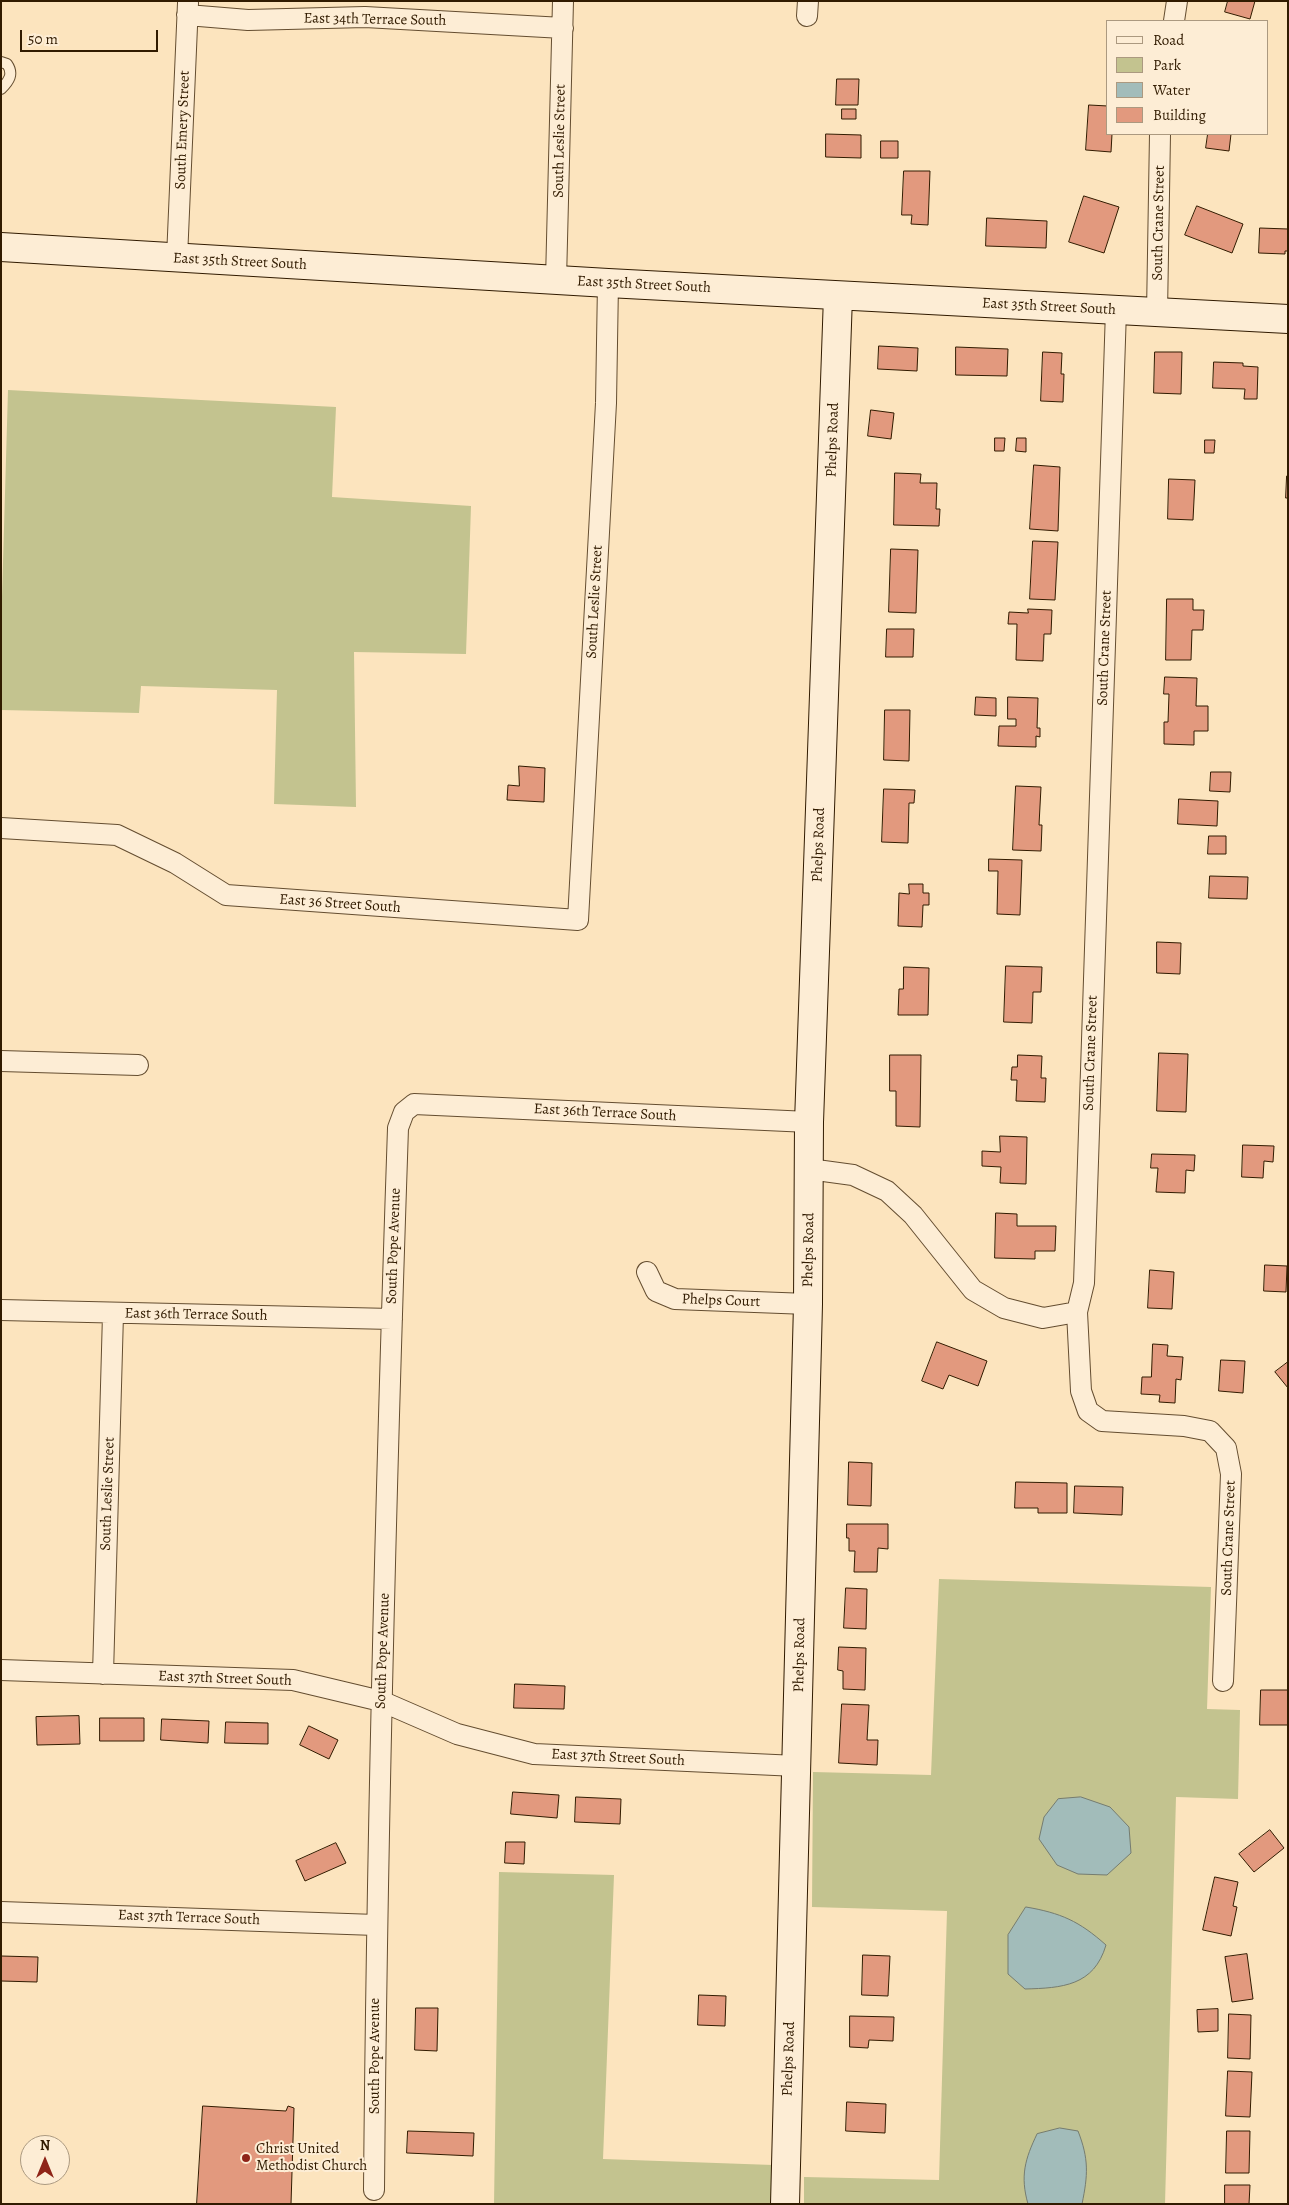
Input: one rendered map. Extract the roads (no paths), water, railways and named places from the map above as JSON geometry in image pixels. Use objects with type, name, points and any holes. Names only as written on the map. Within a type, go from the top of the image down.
[{"type":"street","name":"South Leslie Street","points":[[556,280],[564,1]]},
{"type":"street","points":[[1174,20],[1177,1]]},
{"type":"street","name":"East 34th Terrace South","points":[[187,8],[248,20],[365,17],[563,28]]},
{"type":"street","name":"South Emery Street","points":[[177,258],[187,8]]},
{"type":"street","name":"South Crane Street","points":[[1157,313],[1160,135]]},
{"type":"street","name":"East 35th Street South","points":[[1,247],[838,296],[1288,319]]},
{"type":"street","name":"South Leslie Street","points":[[578,920],[606,403],[608,283]]},
{"type":"street","name":"Phelps Road","points":[[785,2204],[808,1304],[809,1122],[838,296]]},
{"type":"street","name":"South Crane Street","points":[[1116,310],[1084,1283],[1077,1312],[1081,1392],[1088,1411],[1102,1421],[1184,1426],[1210,1431],[1226,1448],[1231,1474],[1223,1681]]},
{"type":"street","name":"East 36 Street South","points":[[1,828],[117,836],[175,863],[226,895],[578,920]]},
{"type":"street","points":[[1,1061],[138,1065]]},
{"type":"street","name":"East 36th Terrace South","points":[[404,1112],[414,1104],[809,1122]]},
{"type":"street","name":"South Pope Avenue","points":[[374,2190],[376,1925],[381,1701],[398,1128],[404,1112]]},
{"type":"street","points":[[809,1169],[853,1175],[887,1190],[912,1215],[973,1290],[1004,1308],[1043,1318],[1077,1312]]},
{"type":"street","name":"Phelps Court","points":[[647,1272],[656,1291],[675,1299],[808,1304]]},
{"type":"street","name":"East 36th Terrace South","points":[[1,1310],[392,1319]]},
{"type":"street","name":"South Leslie Street","points":[[103,1674],[113,1314]]},
{"type":"street","name":"East 37th Street South","points":[[1,1670],[293,1680],[381,1701],[457,1734],[534,1754],[797,1766]]},
{"type":"street","name":"East 37th Terrace South","points":[[1,1912],[376,1925]]},
{"type":"lane","points":[[1,62],[7,64],[10,74],[9,80],[1,89]]},
{"type":"water","points":[[1081,1797],[1110,1807],[1129,1827],[1131,1853],[1107,1875],[1078,1874],[1057,1865],[1039,1839],[1044,1817],[1058,1799]]},
{"type":"water","points":[[1026,1907],[1069,1919],[1106,1945],[1101,1959],[1085,1977],[1064,1985],[1025,1989],[1008,1974],[1008,1935]]},
{"type":"water","points":[[1060,2128],[1078,2131],[1082,2141],[1086,2167],[1082,2204],[1028,2204],[1024,2176],[1033,2143],[1037,2134]]},
{"type":"place","name":"Christ United Methodist Church","points":[[246,2158]]}]
